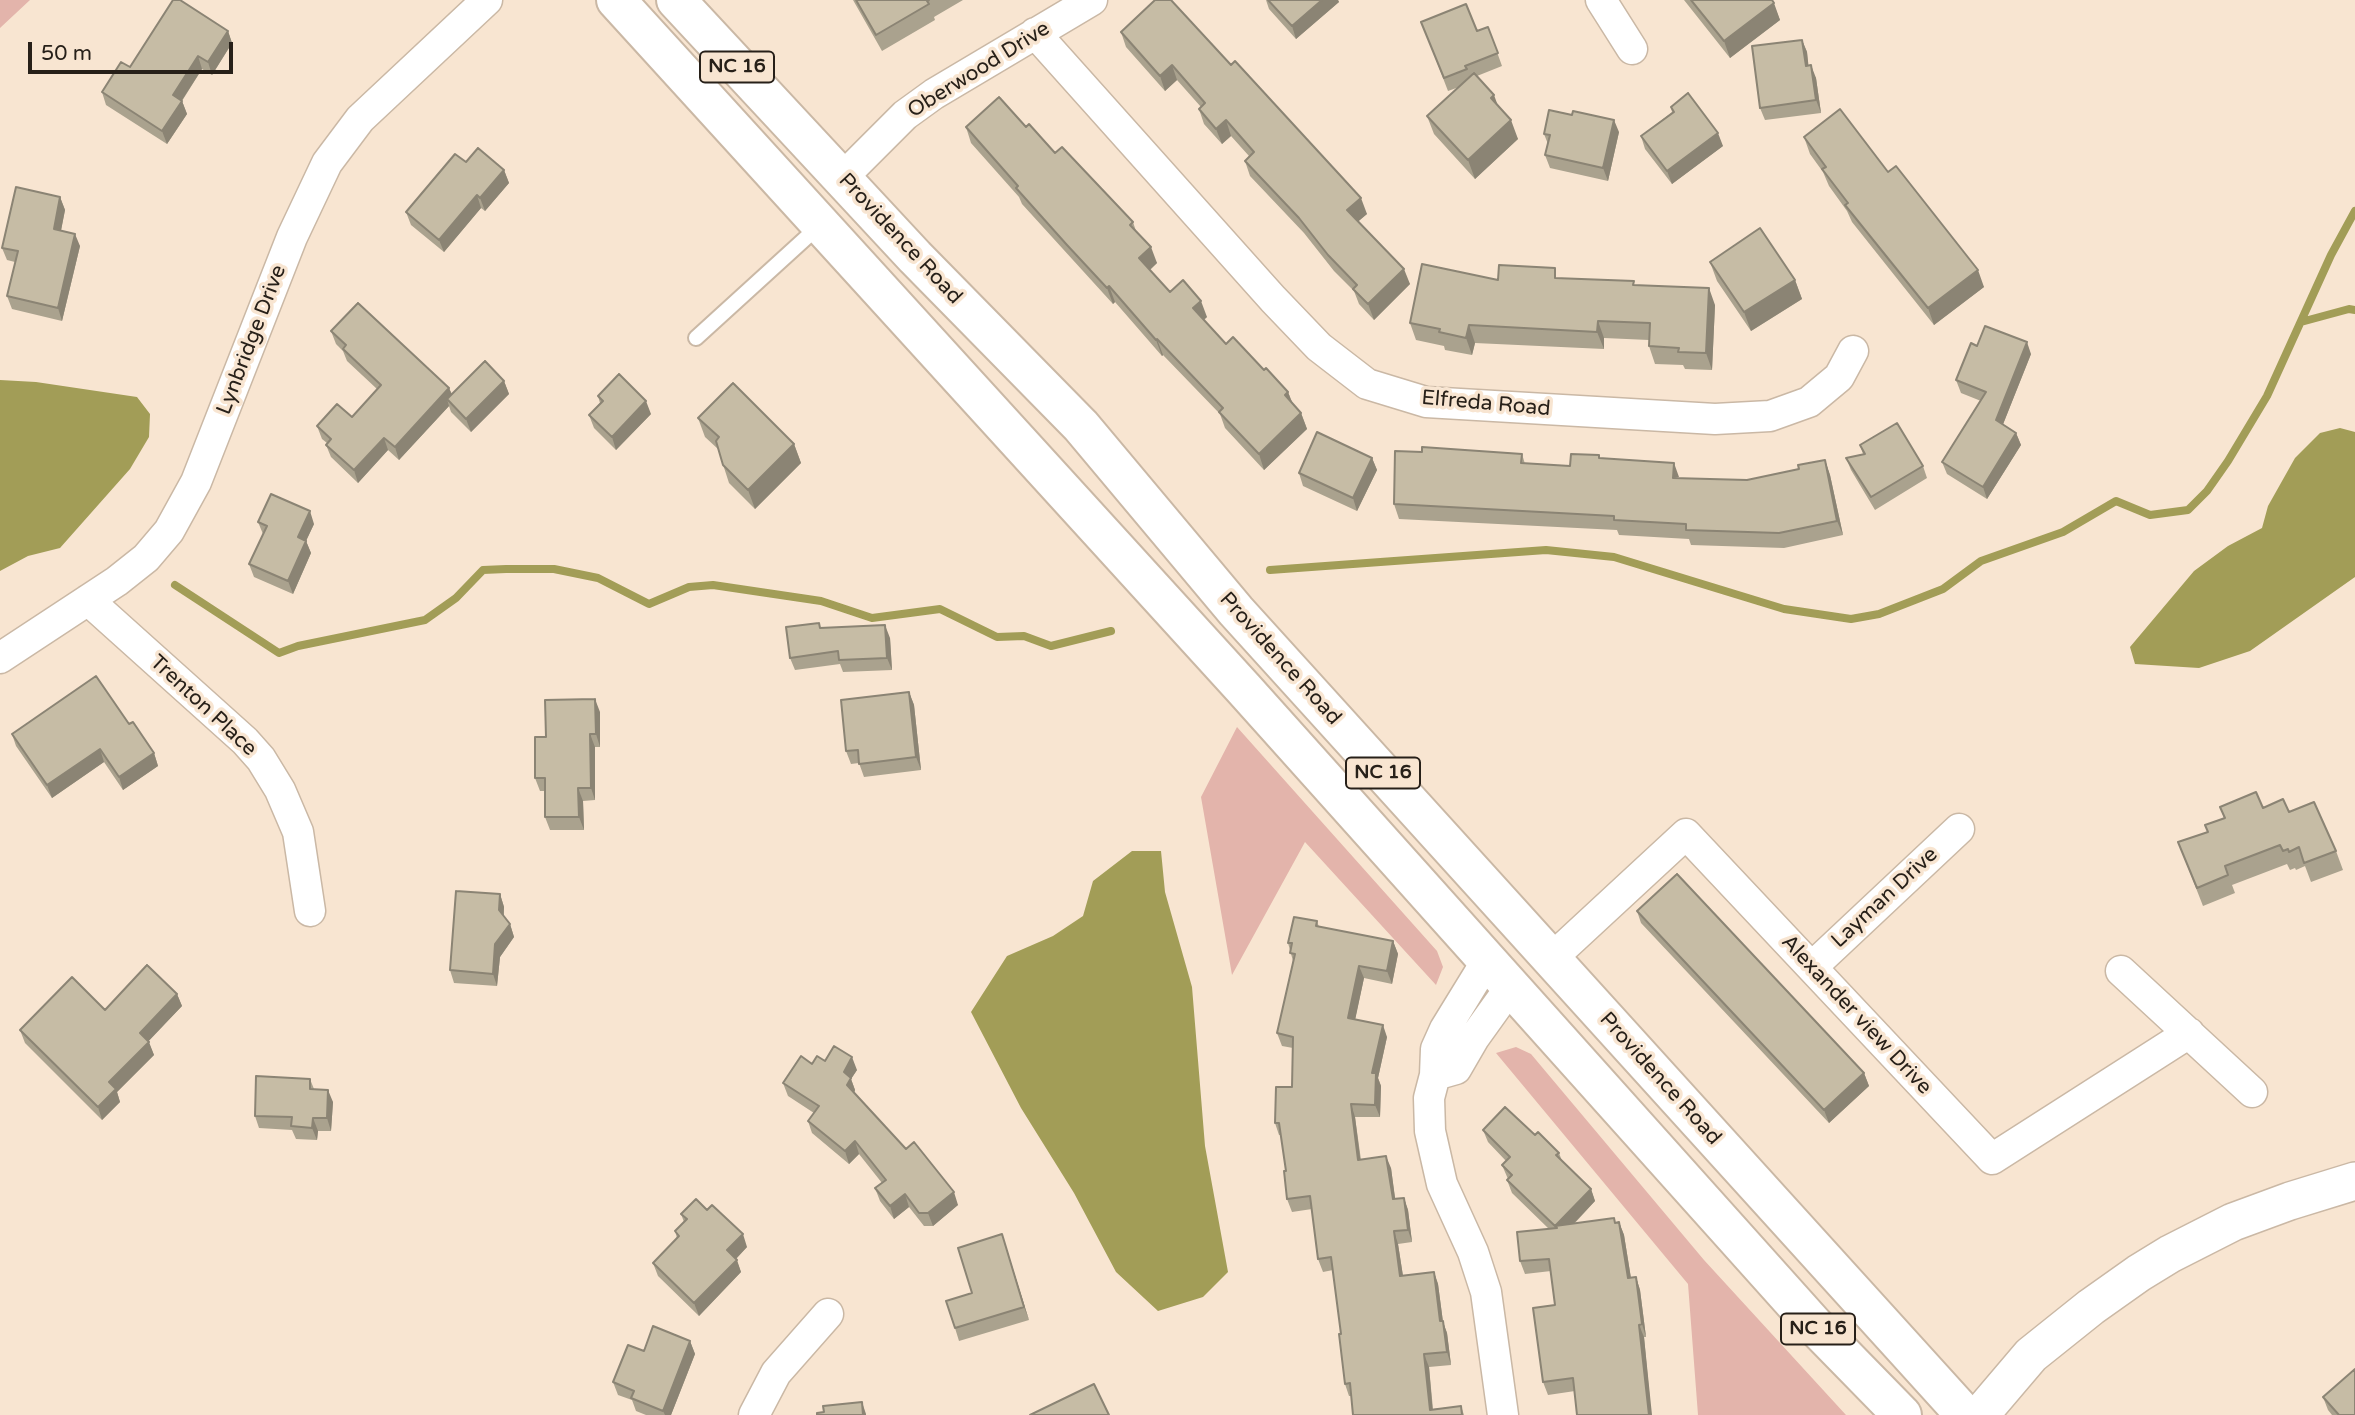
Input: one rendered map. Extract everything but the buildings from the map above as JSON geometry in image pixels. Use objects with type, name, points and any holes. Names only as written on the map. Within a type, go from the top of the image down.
[{"type":"main road","name":"NC 16","points":[[616,0],[1500,972],[1797,1306],[1902,1415]]},
{"type":"main road","name":"Providence Road","points":[[676,0],[842,178],[1081,426],[1236,611],[1965,1415]]},
{"type":"street","name":"Lynbridge Drive","points":[[0,658],[146,558],[169,531],[186,503],[292,237],[327,163],[360,119],[487,0]]},
{"type":"street","name":"Oberwood Drive","points":[[842,178],[905,115],[933,94],[1092,0]]},
{"type":"street","points":[[1601,0],[1632,49]]},
{"type":"street","name":"Elfreda Road","points":[[1035,33],[1273,299],[1319,347],[1367,384],[1426,402],[1715,419],[1743,418],[1770,416],[1809,402],[1839,377],[1853,351]]},
{"type":"street","name":"Trenton Place","points":[[88,600],[261,759],[280,790],[298,832],[310,911]]},
{"type":"street","name":"Layman Drive","points":[[1812,967],[1959,829]]},
{"type":"street","name":"Alexander view Drive","points":[[1552,958],[1686,834],[1992,1159],[2189,1033]]},
{"type":"street","points":[[2121,971],[2252,1092]]},
{"type":"street","points":[[1500,972],[1445,1028],[1436,1049],[1435,1075],[1429,1098],[1430,1131],[1442,1184],[1473,1252],[1486,1292],[1503,1415]]},
{"type":"street","points":[[1980,1415],[2031,1355],[2091,1307],[2149,1266],[2233,1223],[2290,1200],[2355,1181]]},
{"type":"street","points":[[754,1415],[776,1373],[828,1314]]},
{"type":"lane","points":[[696,338],[820,225]]},
{"type":"shaded area","points":[[0,0],[30,0],[0,28]]},
{"type":"shaded area","points":[[0,380],[36,382],[137,397],[150,414],[149,437],[130,469],[60,548],[28,556],[0,571]]},
{"type":"shaded area","points":[[2340,428],[2355,432],[2355,577],[2250,651],[2199,668],[2135,664],[2130,647],[2194,571],[2228,546],[2262,528],[2268,506],[2295,458],[2320,433]]},
{"type":"shaded area","points":[[1237,727],[1437,951],[1443,967],[1436,985],[1305,842],[1232,975],[1201,797]]},
{"type":"shaded area","points":[[1132,851],[1161,851],[1165,892],[1192,987],[1205,1146],[1228,1272],[1203,1297],[1158,1311],[1116,1272],[1074,1193],[1021,1108],[971,1012],[1007,956],[1053,936],[1083,916],[1093,881]]},
{"type":"shaded area","points":[[1516,1047],[1531,1054],[1704,1260],[1846,1415],[1698,1415],[1688,1284],[1496,1053]]},
{"type":"waterway","points":[[1270,570],[1546,550],[1614,557],[1784,609],[1851,619],[1879,614],[1943,589],[1981,561],[2063,532],[2116,501],[2150,515],[2188,510],[2207,491],[2228,461],[2267,396],[2331,255],[2355,211]]},
{"type":"waterway","points":[[2301,322],[2349,309],[2355,310]]},
{"type":"waterway","points":[[175,585],[279,653],[298,646],[425,620],[456,598],[483,570],[506,569],[554,569],[598,578],[649,604],[689,587],[713,585],[821,601],[872,618],[940,609],[997,637],[1024,636],[1051,646],[1111,631]]}]
